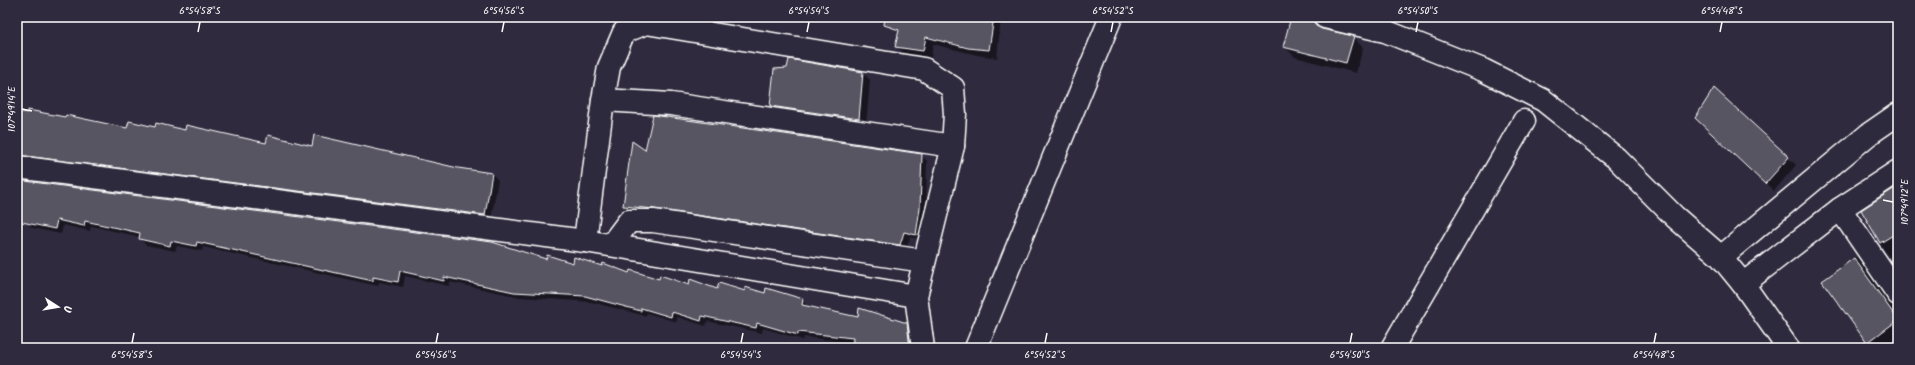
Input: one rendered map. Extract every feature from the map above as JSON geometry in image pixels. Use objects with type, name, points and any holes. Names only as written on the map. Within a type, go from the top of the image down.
[{"type":"street","points":[[976,348],[1111,17]]},
{"type":"street","points":[[1325,17],[1385,31],[1483,70],[1543,100],[1616,158],[1675,218],[1721,257],[1743,284],[1788,348]]},
{"type":"street","points":[[585,241],[603,100],[609,67],[624,32],[646,23],[924,69],[953,88],[955,114],[953,146],[916,296],[923,348]]},
{"type":"street","points":[[603,100],[671,104],[953,146]]},
{"type":"street","points":[[1721,257],[1869,134],[1898,114]]},
{"type":"street","points":[[1392,348],[1524,121]]},
{"type":"street","points":[[17,167],[585,241],[916,296]]},
{"type":"street","points":[[1743,284],[1840,209],[1898,171]]},
{"type":"street","points":[[1840,209],[1898,294]]},
{"type":"street","points":[[611,245],[628,221],[653,221],[924,261]]},
{"type":"building","points":[[885,17],[994,17],[989,50],[968,48],[926,37],[923,51],[895,47],[899,30],[884,25]]},
{"type":"building","points":[[1291,17],[1313,17],[1316,26],[1322,29],[1354,36],[1346,63],[1283,47]]},
{"type":"building","points":[[789,59],[863,72],[859,119],[770,106],[774,69],[787,68]]},
{"type":"building","points":[[1714,88],[1789,157],[1765,184],[1695,118]]},
{"type":"building","points":[[28,110],[65,117],[66,115],[127,128],[129,121],[155,127],[156,123],[185,130],[186,125],[266,143],[268,135],[312,146],[314,135],[458,168],[492,173],[485,215],[17,155],[17,111],[27,113]]},
{"type":"building","points":[[653,115],[922,154],[920,208],[916,235],[904,232],[900,245],[655,209],[623,206],[632,141],[645,150]]},
{"type":"building","points":[[17,180],[492,242],[546,259],[547,255],[573,263],[574,257],[602,266],[603,263],[629,273],[630,270],[659,279],[660,275],[689,285],[690,279],[717,289],[719,283],[745,291],[745,287],[765,293],[766,288],[803,299],[802,305],[858,317],[859,308],[907,323],[910,348],[852,348],[853,338],[798,332],[798,335],[757,323],[756,328],[702,316],[701,321],[672,312],[671,317],[641,308],[641,311],[585,296],[514,292],[444,277],[444,281],[400,271],[398,282],[373,277],[373,281],[197,242],[196,246],[171,241],[170,246],[139,239],[140,233],[85,221],[84,226],[57,220],[55,229],[17,221]]},
{"type":"building","points":[[1898,186],[1898,232],[1880,243],[1861,210]]},
{"type":"building","points":[[1854,258],[1898,320],[1867,343],[1822,281]]}]
